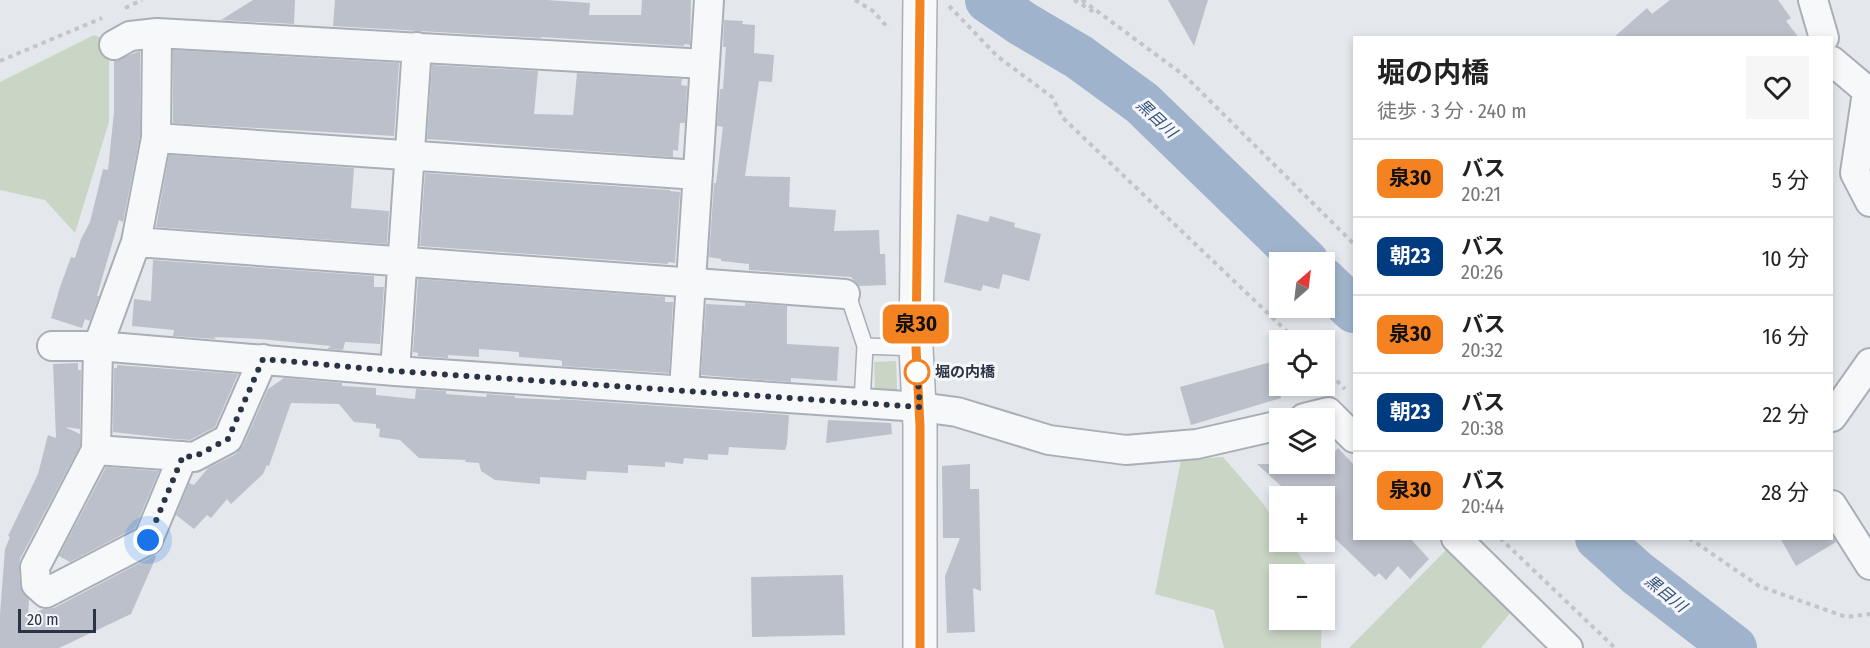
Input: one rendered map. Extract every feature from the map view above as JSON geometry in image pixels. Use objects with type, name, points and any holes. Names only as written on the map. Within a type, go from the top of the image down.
[{"type":"street","points":[[684,390],[710,0]]},
{"type":"street","points":[[1813,0],[1823,36]]},
{"type":"street","points":[[918,15],[916,348],[920,407],[920,648]]},
{"type":"street","points":[[114,45],[130,36],[157,33],[705,64]]},
{"type":"street","points":[[157,33],[156,138],[136,242],[98,346],[96,450],[35,567],[36,584],[46,593],[148,540],[183,456]]},
{"type":"street","points":[[395,371],[417,48]]},
{"type":"street","points":[[1833,62],[1869,93],[1855,173],[1870,202]]},
{"type":"street","points":[[156,138],[698,175]]},
{"type":"street","points":[[136,242],[845,294]]},
{"type":"street","points":[[52,346],[98,346],[395,371],[920,407],[957,412],[1049,440],[1126,450],[1197,444],[1269,428]]},
{"type":"street","points":[[96,450],[194,457],[228,439],[263,359]]},
{"type":"street","points":[[1833,416],[1870,363]]},
{"type":"street","points":[[1335,419],[1353,437]]},
{"type":"street","points":[[1833,507],[1870,565]]},
{"type":"street","points":[[1458,540],[1568,648]]},
{"type":"lane","points":[[845,294],[850,301],[865,346],[862,403]]},
{"type":"lane","points":[[865,346],[916,348]]},
{"type":"path","points":[[123,9],[142,0]]},
{"type":"path","points":[[855,0],[873,11],[918,15],[952,8],[997,56],[1052,97],[1063,118],[1286,330]]},
{"type":"path","points":[[1074,0],[1129,33],[1185,76],[1353,243]]},
{"type":"path","points":[[1082,0],[1110,22]]},
{"type":"path","points":[[0,61],[104,17]]},
{"type":"path","points":[[1335,379],[1347,390]]},
{"type":"path","points":[[1502,540],[1615,648]]},
{"type":"path","points":[[1692,540],[1759,586],[1846,617],[1870,614]]},
{"type":"green space","points":[[94,35],[109,41],[109,122],[75,233],[45,200],[0,190],[0,82]]},
{"type":"green space","points":[[896,361],[897,391],[875,392],[874,362]]},
{"type":"green space","points":[[1223,457],[1262,502],[1269,512],[1269,552],[1297,552],[1306,564],[1269,564],[1269,630],[1322,630],[1321,648],[1224,648],[1214,610],[1155,594],[1181,460]]},
{"type":"green space","points":[[1451,545],[1516,606],[1481,648],[1349,648]]},
{"type":"building","points":[[253,0],[295,0],[294,24],[221,20]]},
{"type":"building","points":[[335,0],[547,0],[590,3],[589,15],[641,15],[642,0],[691,0],[690,45],[333,26]]},
{"type":"building","points":[[1168,0],[1208,0],[1194,46]]},
{"type":"building","points":[[1670,0],[1778,0],[1791,18],[1786,21],[1797,36],[1615,36],[1647,8],[1652,14]]},
{"type":"building","points":[[724,20],[743,21],[742,24],[755,25],[754,53],[774,55],[772,82],[759,81],[745,176],[790,177],[789,207],[836,210],[834,231],[879,230],[880,254],[885,254],[886,285],[859,286],[851,277],[749,270],[749,264],[721,261],[721,259],[709,257],[714,183],[716,183],[723,127],[717,126],[726,47],[723,47]]},
{"type":"building","points":[[173,50],[399,63],[394,136],[173,123]]},
{"type":"building","points":[[140,51],[140,136],[123,222],[119,220],[90,321],[85,319],[82,328],[51,318],[71,257],[75,258],[90,222],[103,169],[108,170],[114,112],[114,61]]},
{"type":"building","points":[[432,65],[538,71],[534,114],[573,115],[577,73],[682,79],[681,85],[687,86],[685,123],[680,123],[678,151],[673,150],[673,157],[427,139]]},
{"type":"building","points":[[169,155],[354,168],[351,208],[389,211],[387,244],[156,227]]},
{"type":"building","points":[[425,173],[680,192],[675,263],[420,246]]},
{"type":"building","points":[[957,214],[988,222],[990,216],[1015,223],[1014,227],[1041,234],[1029,281],[1003,274],[999,289],[983,285],[981,291],[944,282]]},
{"type":"building","points":[[153,260],[374,276],[374,287],[384,287],[380,344],[345,342],[343,350],[327,349],[331,346],[260,339],[173,336],[174,330],[132,326],[134,299],[151,301]]},
{"type":"building","points":[[418,279],[665,297],[665,302],[673,302],[669,373],[562,366],[562,361],[559,360],[519,357],[519,352],[479,349],[479,357],[418,356],[418,353],[413,352]]},
{"type":"building","points":[[745,303],[787,306],[787,344],[839,347],[837,381],[791,378],[791,382],[701,375],[706,304],[745,306]]},
{"type":"building","points":[[78,363],[78,370],[81,370],[80,429],[65,427],[80,434],[80,446],[20,559],[20,586],[29,600],[28,617],[43,609],[54,608],[155,555],[156,557],[131,614],[59,648],[0,648],[0,614],[5,549],[10,537],[8,536],[38,474],[48,435],[56,438],[53,364]]},
{"type":"building","points":[[1269,363],[1269,396],[1280,396],[1281,398],[1191,425],[1180,387]]},
{"type":"building","points":[[117,365],[238,374],[215,427],[190,440],[175,439],[113,432],[114,368],[117,368]]},
{"type":"building","points":[[284,378],[376,388],[376,395],[415,399],[416,389],[486,397],[487,394],[515,396],[515,398],[789,415],[787,444],[785,450],[729,447],[728,455],[708,454],[708,460],[684,458],[683,464],[665,462],[665,467],[628,465],[628,473],[587,471],[586,480],[540,477],[540,484],[495,480],[481,471],[479,463],[465,462],[466,460],[419,458],[400,440],[379,437],[380,429],[376,428],[376,424],[354,422],[339,404],[291,403],[269,466],[267,465],[263,474],[231,504],[227,499],[211,518],[207,515],[194,529],[176,515],[189,483],[194,485],[208,468],[236,454],[243,446],[268,389]]},
{"type":"building","points":[[828,420],[891,423],[892,434],[826,443]]},
{"type":"building","points":[[1338,448],[1353,464],[1353,540],[1412,540],[1429,559],[1410,579],[1398,566],[1386,580],[1379,573],[1375,577],[1335,539],[1335,486],[1281,486],[1257,464],[1269,464],[1269,474],[1335,474],[1335,451]]},
{"type":"building","points":[[970,464],[970,489],[979,489],[981,591],[973,588],[975,632],[947,633],[945,576],[960,538],[943,538],[942,466]]},
{"type":"building","points":[[106,467],[159,471],[135,528],[70,562],[59,556]]},
{"type":"building","points":[[1834,538],[1836,542],[1796,566],[1781,540],[1833,540]]},
{"type":"building","points":[[843,575],[845,635],[752,637],[751,577]]},
{"type":"waterway","name":"黒目川","points":[[988,0],[1079,57],[1142,103],[1296,252]]},
{"type":"waterway","name":"黒目川","points":[[1335,292],[1353,309]]},
{"type":"waterway","name":"黒目川","points":[[1600,540],[1637,573],[1734,648]]},
{"type":"bus line","name":"泉30","points":[[920,0],[916,348],[920,407],[920,648]]},
{"type":"place","name":"堀の内橋","points":[[917,372]]},
{"type":"route","points":[[148,540],[183,456],[194,457],[228,439],[263,359],[395,371],[920,407],[917,368],[917,372]]}]
